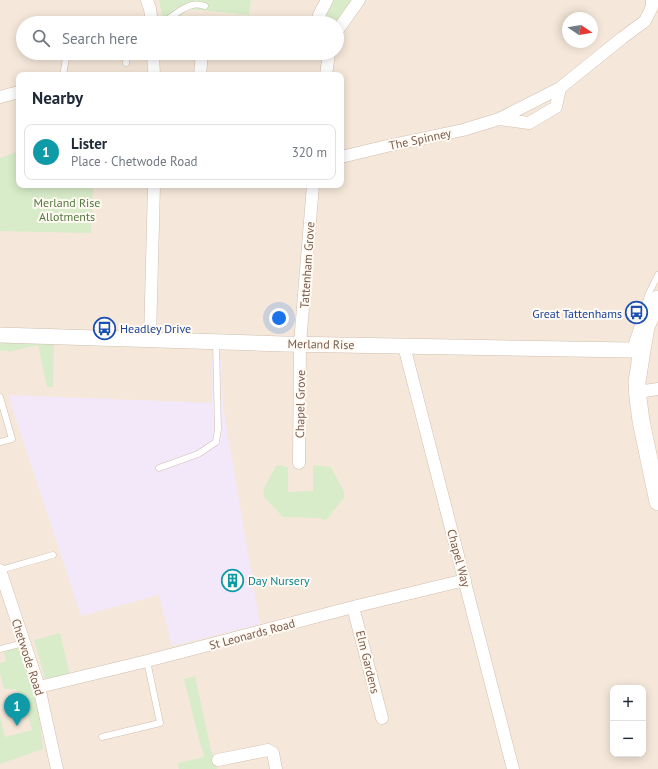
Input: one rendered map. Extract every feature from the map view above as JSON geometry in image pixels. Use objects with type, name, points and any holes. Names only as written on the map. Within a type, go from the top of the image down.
[{"type":"main road","points":[[658,299],[636,350],[637,382],[641,421],[658,502]]},
{"type":"street","points":[[147,0],[151,16]]},
{"type":"street","points":[[320,16],[319,14],[327,0]]},
{"type":"street","points":[[344,21],[359,0]]},
{"type":"street","name":"The Spinney","points":[[344,157],[387,146],[463,130],[499,119],[528,123],[556,107],[560,88],[645,21],[652,7],[652,0]]},
{"type":"street","points":[[153,60],[154,72]]},
{"type":"street","points":[[200,72],[201,60]]},
{"type":"street","points":[[326,72],[328,60]]},
{"type":"street","points":[[0,97],[16,93]]},
{"type":"street","points":[[150,339],[154,188]]},
{"type":"street","name":"Tattenham Grove","points":[[300,344],[313,188]]},
{"type":"street","name":"Merland Rise","points":[[0,334],[300,344],[636,350]]},
{"type":"street","name":"Chapel Grove","points":[[299,463],[300,344]]},
{"type":"street","name":"Chapel Way","points":[[404,346],[513,769]]},
{"type":"street","points":[[638,392],[658,390]]},
{"type":"street","name":"Chetwode Road","points":[[0,570],[39,687],[57,769]]},
{"type":"street","name":"St Leonards Road","points":[[39,687],[464,580]]},
{"type":"street","name":"Elm Gardens","points":[[354,607],[382,718]]},
{"type":"street","points":[[218,760],[268,750],[273,753],[276,769]]},
{"type":"lane","points":[[173,16],[193,5],[205,6]]},
{"type":"lane","points":[[63,72],[65,60]]},
{"type":"lane","points":[[636,350],[649,293],[658,275]]},
{"type":"lane","points":[[158,468],[198,454],[216,442],[218,429],[216,341]]},
{"type":"lane","points":[[0,397],[12,439],[0,442]]},
{"type":"lane","points":[[0,570],[53,555]]},
{"type":"lane","points":[[0,649],[24,643]]},
{"type":"lane","points":[[102,737],[160,723],[147,661]]},
{"type":"shaded area","points":[[0,0],[159,0],[162,16],[16,16],[16,60],[344,60],[344,16],[181,16],[188,9],[249,15],[251,0],[658,0],[658,769],[0,769]]},
{"type":"shaded area","points":[[221,359],[223,406],[260,624],[172,646],[159,595],[81,616],[9,395],[212,403],[212,360]]},
{"type":"green space","points":[[159,0],[251,0],[249,15],[188,9],[181,16],[162,16]]},
{"type":"green space","points":[[327,0],[359,0],[344,16],[324,16]]},
{"type":"green space","name":"Merland Rise Allotments","points":[[16,152],[16,188],[93,188],[91,233],[0,231],[0,158]]},
{"type":"green space","points":[[0,342],[54,344],[53,387],[47,387],[38,345],[8,352],[7,350],[0,351]]},
{"type":"green space","points":[[282,465],[288,468],[288,492],[313,491],[313,465],[331,467],[344,492],[344,498],[326,520],[318,518],[283,517],[264,497],[263,490],[276,466]]},
{"type":"green space","points":[[60,633],[71,679],[47,685],[34,640]]},
{"type":"green space","points":[[19,644],[38,704],[43,749],[0,764],[0,716],[5,737],[32,730],[27,713],[20,705],[16,689],[4,689],[0,673],[0,663],[6,661],[3,648]]},
{"type":"green space","points":[[195,676],[211,750],[217,769],[179,769],[178,763],[204,757],[184,679]]},
{"type":"place","name":"Great Tattenhams","points":[[637,313]]},
{"type":"place","name":"Headley Drive","points":[[104,328]]},
{"type":"place","name":"Day Nursery","points":[[232,580]]},
{"type":"place","name":"Lister","points":[[17,726]]}]
